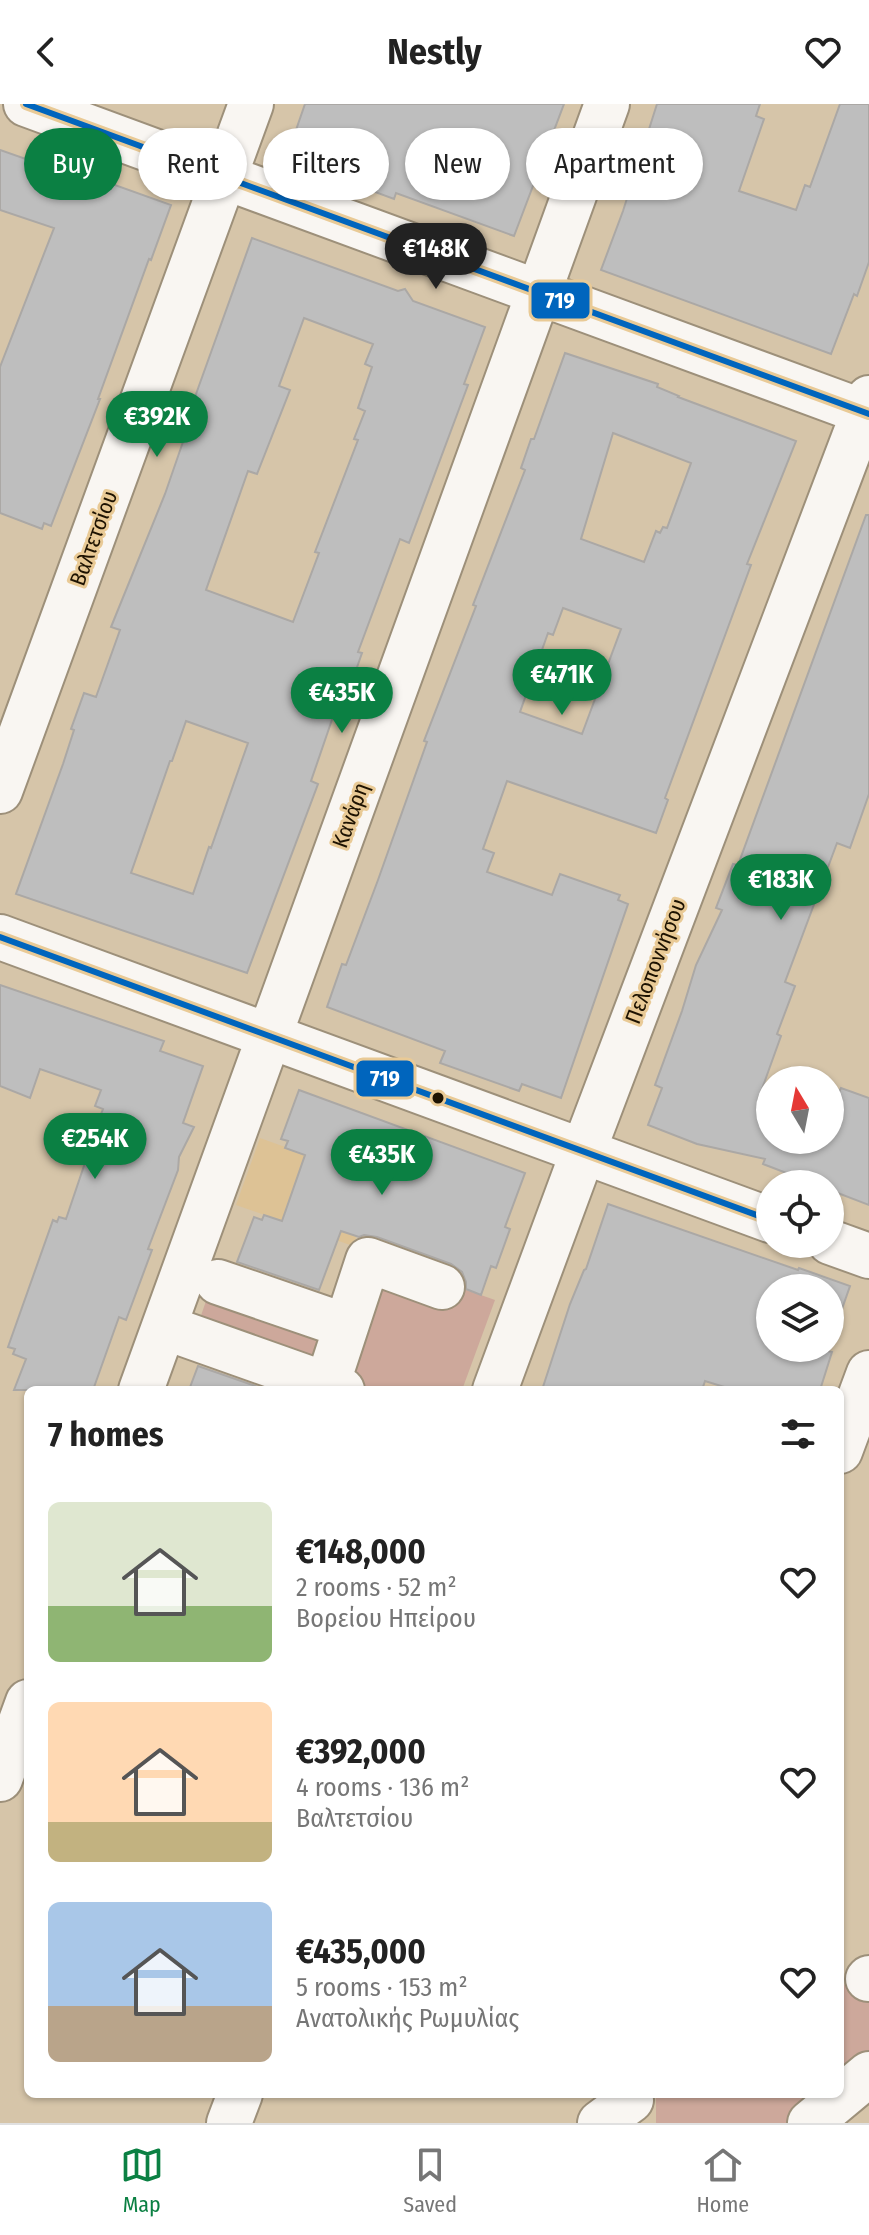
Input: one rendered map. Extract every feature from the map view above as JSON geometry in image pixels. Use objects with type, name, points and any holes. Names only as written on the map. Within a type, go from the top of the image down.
[{"type":"street","points":[[26,104],[138,145]]},
{"type":"street","name":"Βαλτετσίου","points":[[242,128],[251,104]]},
{"type":"street","name":"Κανάρη","points":[[142,1386],[607,104]]},
{"type":"street","points":[[247,185],[867,408]]},
{"type":"street","name":"Βαλτετσίου","points":[[0,791],[216,200]]},
{"type":"street","name":"Πελοποννήσου","points":[[496,1386],[867,408]]},
{"type":"street","points":[[0,937],[756,1215]]},
{"type":"street","points":[[844,1247],[869,1256]]},
{"type":"street","points":[[335,1386],[346,1326],[368,1260],[442,1287]]},
{"type":"street","points":[[218,1282],[346,1326]]},
{"type":"street","points":[[164,1327],[332,1386]]},
{"type":"street","points":[[844,1440],[869,1373]]},
{"type":"street","points":[[8,1775],[24,1717]]},
{"type":"street","points":[[844,2095],[869,2074]]},
{"type":"street","points":[[229,2123],[238,2098]]},
{"type":"street","points":[[810,2123],[840,2098]]},
{"type":"shaded area","points":[[260,1138],[377,1180],[353,1246],[236,1205]]},
{"type":"shaded area","points":[[365,1254],[495,1300],[463,1386],[354,1386],[196,1330],[215,1275],[341,1320]]},
{"type":"shaded area","points":[[844,1985],[869,1989],[869,2053],[844,2075]]},
{"type":"shaded area","points":[[656,2098],[817,2098],[789,2123],[656,2123]]},
{"type":"building","points":[[305,104],[564,104],[555,128],[526,128],[528,200],[514,236],[415,200],[510,200],[510,128],[405,128],[405,196],[396,193],[394,199],[389,197],[389,128],[297,128]]},
{"type":"building","points":[[657,104],[760,104],[756,116],[764,119],[739,191],[796,210],[805,185],[810,187],[840,104],[869,104],[869,262],[831,354],[601,270],[626,200],[703,200],[703,128],[649,128]]},
{"type":"building","points":[[0,150],[24,158],[24,200],[122,200],[122,188],[138,193],[138,200],[157,200],[171,205],[51,526],[44,523],[42,529],[0,513],[0,367],[54,228],[0,210]]},
{"type":"building","points":[[252,238],[398,291],[405,289],[413,301],[485,327],[464,384],[468,385],[409,543],[400,539],[358,652],[362,653],[342,710],[336,708],[311,781],[318,784],[247,973],[16,894],[63,764],[84,693],[96,697],[120,630],[111,627],[165,494],[194,410],[191,408]],"holes":[[[304,318],[373,344],[365,364],[372,367],[358,408],[365,411],[354,439],[358,440],[315,552],[319,553],[293,622],[206,590],[248,471],[257,474],[290,390],[279,386]],[[186,721],[248,743],[193,894],[131,873]]]},
{"type":"building","points":[[565,353],[658,384],[657,387],[678,397],[796,441],[747,564],[751,565],[665,798],[668,800],[656,833],[507,781],[483,849],[494,853],[487,872],[552,895],[560,874],[620,895],[618,900],[628,904],[561,1098],[522,1084],[519,1091],[440,1063],[445,1051],[327,1007],[378,880],[427,742],[424,741],[525,470],[521,468],[531,439],[534,439]],"holes":[[[613,433],[691,463],[667,528],[663,527],[660,533],[656,531],[644,562],[581,539]],[[563,608],[621,629],[582,734],[520,712],[548,633],[553,635]]]},
{"type":"building","points":[[866,515],[869,515],[869,794],[850,848],[837,843],[785,982],[795,986],[777,1034],[781,1036],[770,1066],[756,1066],[756,1154],[844,1154],[844,1089],[869,1098],[869,1205],[844,1195],[844,1170],[779,1170],[763,1164],[765,1159],[697,1144],[648,1125],[662,1088],[655,1085],[696,965],[722,910],[716,908],[733,864],[738,865]]},
{"type":"building","points":[[0,985],[164,1041],[160,1051],[203,1066],[183,1123],[194,1127],[179,1157],[178,1170],[148,1249],[152,1250],[126,1320],[119,1317],[94,1386],[24,1386],[24,1390],[14,1390],[26,1359],[13,1354],[15,1349],[8,1347],[53,1220],[57,1222],[59,1217],[66,1219],[103,1109],[95,1106],[101,1090],[40,1069],[30,1098],[0,1086]]},
{"type":"building","points":[[299,1090],[525,1173],[505,1227],[510,1229],[496,1268],[491,1266],[481,1295],[466,1289],[462,1272],[451,1264],[377,1237],[359,1237],[341,1231],[319,1290],[237,1262],[254,1217],[262,1220],[264,1215],[282,1221],[305,1155],[285,1148],[288,1141],[281,1139]]},
{"type":"building","points":[[608,1204],[756,1255],[756,1258],[816,1274],[756,1274],[756,1362],[829,1362],[821,1386],[721,1386],[705,1381],[703,1386],[543,1386]]},
{"type":"building","points":[[844,1284],[850,1286],[844,1303]]},
{"type":"building","points":[[198,1366],[256,1386],[190,1386]]},
{"type":"transit line","name":"719","points":[[26,104],[869,414]]},
{"type":"transit line","name":"719","points":[[0,937],[756,1215]]}]
